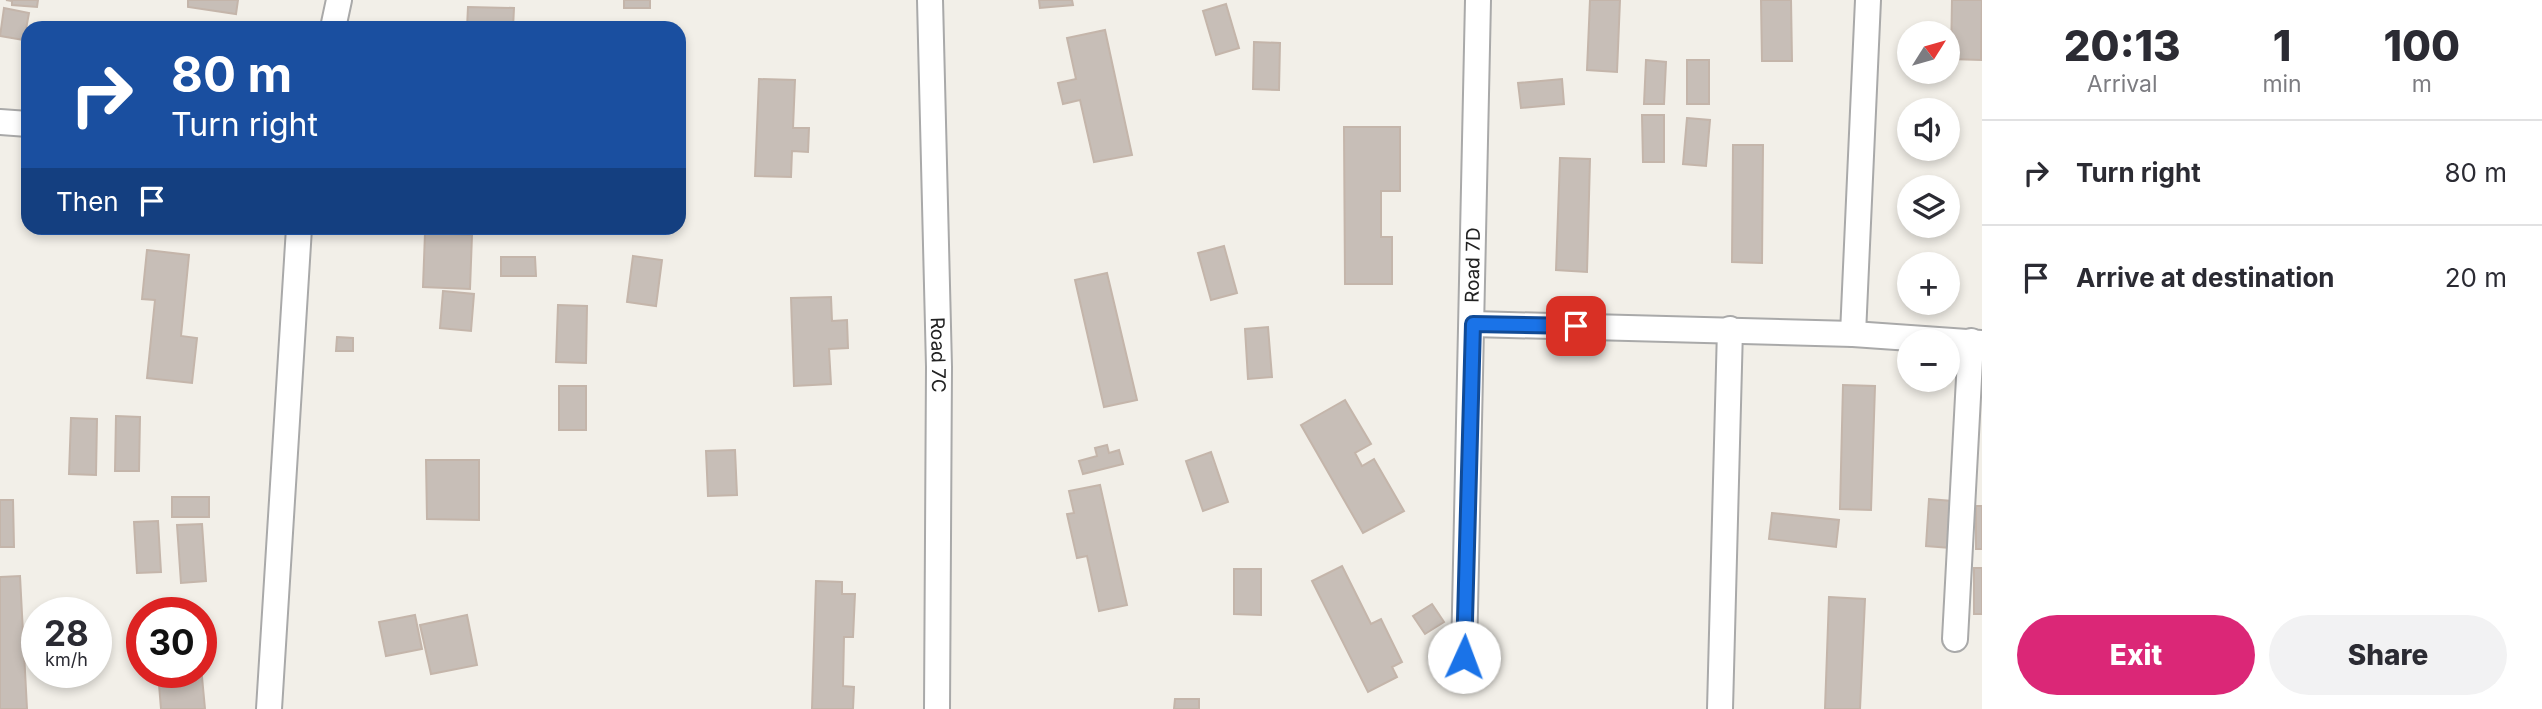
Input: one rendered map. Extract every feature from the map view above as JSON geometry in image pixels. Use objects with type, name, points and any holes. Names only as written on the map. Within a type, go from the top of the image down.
[{"type":"street","points":[[334,21],[339,0]]},
{"type":"street","name":"Road 7C","points":[[930,0],[939,366],[937,709]]},
{"type":"street","name":"Road 7D","points":[[1464,657],[1478,0]]},
{"type":"street","points":[[1853,334],[1868,0]]},
{"type":"street","points":[[0,122],[21,124]]},
{"type":"street","points":[[269,709],[299,235]]},
{"type":"street","points":[[1473,324],[1853,334],[1976,342],[1955,639]]},
{"type":"street","points":[[1720,709],[1730,330]]},
{"type":"building","points":[[6,0],[38,0],[37,7],[12,5],[12,1]]},
{"type":"building","points":[[188,0],[238,0],[236,14],[188,7]]},
{"type":"building","points":[[624,0],[650,0],[650,8],[624,8]]},
{"type":"building","points":[[1039,0],[1072,0],[1073,5],[1040,8]]},
{"type":"building","points":[[1590,0],[1620,0],[1617,72],[1587,70]]},
{"type":"building","points":[[1761,0],[1791,0],[1792,61],[1762,61]]},
{"type":"building","points":[[1952,0],[1982,0],[1981,60],[1960,59],[1960,21],[1952,21]]},
{"type":"building","points":[[1226,4],[1239,48],[1216,55],[1203,11]]},
{"type":"building","points":[[468,7],[514,8],[513,21],[467,21]]},
{"type":"building","points":[[4,8],[29,13],[28,21],[21,21],[21,40],[0,36]]},
{"type":"building","points":[[1105,30],[1132,155],[1094,162],[1080,100],[1063,104],[1058,83],[1076,79],[1067,38]]},
{"type":"building","points":[[1254,42],[1280,43],[1279,90],[1253,89]]},
{"type":"building","points":[[1646,60],[1666,62],[1664,104],[1644,104]]},
{"type":"building","points":[[1687,60],[1709,60],[1709,104],[1687,104]]},
{"type":"building","points":[[759,79],[795,80],[793,128],[809,128],[808,152],[792,151],[791,177],[755,176]]},
{"type":"building","points":[[1562,79],[1564,104],[1521,108],[1518,83]]},
{"type":"building","points":[[1642,115],[1664,115],[1664,162],[1643,162]]},
{"type":"building","points":[[1687,118],[1710,120],[1706,166],[1683,164]]},
{"type":"building","points":[[1344,127],[1400,127],[1400,191],[1381,191],[1381,237],[1392,237],[1392,284],[1345,284]]},
{"type":"building","points":[[1733,145],[1763,145],[1762,263],[1732,262]]},
{"type":"building","points":[[1560,158],[1590,159],[1587,272],[1556,270]]},
{"type":"building","points":[[425,235],[472,235],[470,289],[423,287]]},
{"type":"building","points":[[1224,246],[1237,293],[1211,300],[1198,253]]},
{"type":"building","points":[[147,250],[189,255],[181,336],[197,338],[192,383],[147,378],[155,300],[142,299]]},
{"type":"building","points":[[633,256],[662,260],[656,306],[627,302]]},
{"type":"building","points":[[501,257],[535,257],[536,276],[501,276]]},
{"type":"building","points":[[1107,273],[1137,400],[1104,407],[1075,280]]},
{"type":"building","points":[[443,291],[474,294],[471,331],[440,328]]},
{"type":"building","points":[[831,297],[832,321],[847,320],[848,348],[829,349],[831,384],[794,386],[791,298]]},
{"type":"building","points":[[558,305],[587,306],[586,363],[556,362]]},
{"type":"building","points":[[1268,327],[1272,377],[1248,379],[1245,329]]},
{"type":"building","points":[[337,337],[353,338],[353,351],[336,351]]},
{"type":"building","points":[[1843,385],[1875,386],[1871,510],[1840,509]]},
{"type":"building","points":[[559,386],[586,386],[586,430],[559,430]]},
{"type":"building","points":[[1345,400],[1371,444],[1355,453],[1362,466],[1374,459],[1404,511],[1363,533],[1301,425]]},
{"type":"building","points":[[116,416],[140,417],[139,471],[115,471]]},
{"type":"building","points":[[71,418],[97,419],[96,475],[69,474]]},
{"type":"building","points":[[1107,445],[1109,453],[1119,450],[1123,464],[1083,474],[1079,461],[1097,456],[1095,448]]},
{"type":"building","points":[[735,450],[737,495],[708,496],[706,451]]},
{"type":"building","points":[[1211,452],[1228,502],[1203,511],[1186,461]]},
{"type":"building","points":[[426,460],[479,460],[479,520],[427,519]]},
{"type":"building","points":[[1100,485],[1127,605],[1099,611],[1087,556],[1077,558],[1067,514],[1074,513],[1069,491]]},
{"type":"building","points":[[172,497],[209,497],[209,517],[172,517]]},
{"type":"building","points":[[1929,499],[1952,501],[1950,548],[1926,546]]},
{"type":"building","points":[[0,500],[13,500],[14,547],[0,547]]},
{"type":"building","points":[[1976,506],[1982,506],[1982,549],[1976,549]]},
{"type":"building","points":[[1772,513],[1839,520],[1836,547],[1769,539]]},
{"type":"building","points":[[158,521],[161,572],[137,573],[134,522]]},
{"type":"building","points":[[202,524],[206,581],[181,583],[177,525]]},
{"type":"building","points":[[1342,566],[1371,624],[1381,619],[1402,662],[1392,667],[1397,677],[1368,692],[1312,581]]},
{"type":"building","points":[[1974,568],[1982,568],[1982,614],[1974,614]]},
{"type":"building","points":[[1234,569],[1261,569],[1261,615],[1234,614]]},
{"type":"building","points":[[20,576],[21,688],[26,688],[27,709],[0,709],[0,577]]},
{"type":"building","points":[[816,581],[842,582],[842,594],[855,594],[853,637],[844,637],[843,686],[854,687],[853,709],[812,709]]},
{"type":"building","points":[[1829,597],[1865,599],[1860,709],[1825,709]]},
{"type":"building","points":[[1432,604],[1444,622],[1425,634],[1413,616]]},
{"type":"building","points":[[415,615],[422,649],[386,656],[379,622]]},
{"type":"building","points":[[467,615],[477,665],[431,674],[420,625]]},
{"type":"building","points":[[159,688],[203,688],[205,709],[161,709]]},
{"type":"building","points":[[1175,699],[1199,699],[1199,709],[1174,709]]},
{"type":"route","points":[[1464,657],[1473,324],[1576,326]]}]
